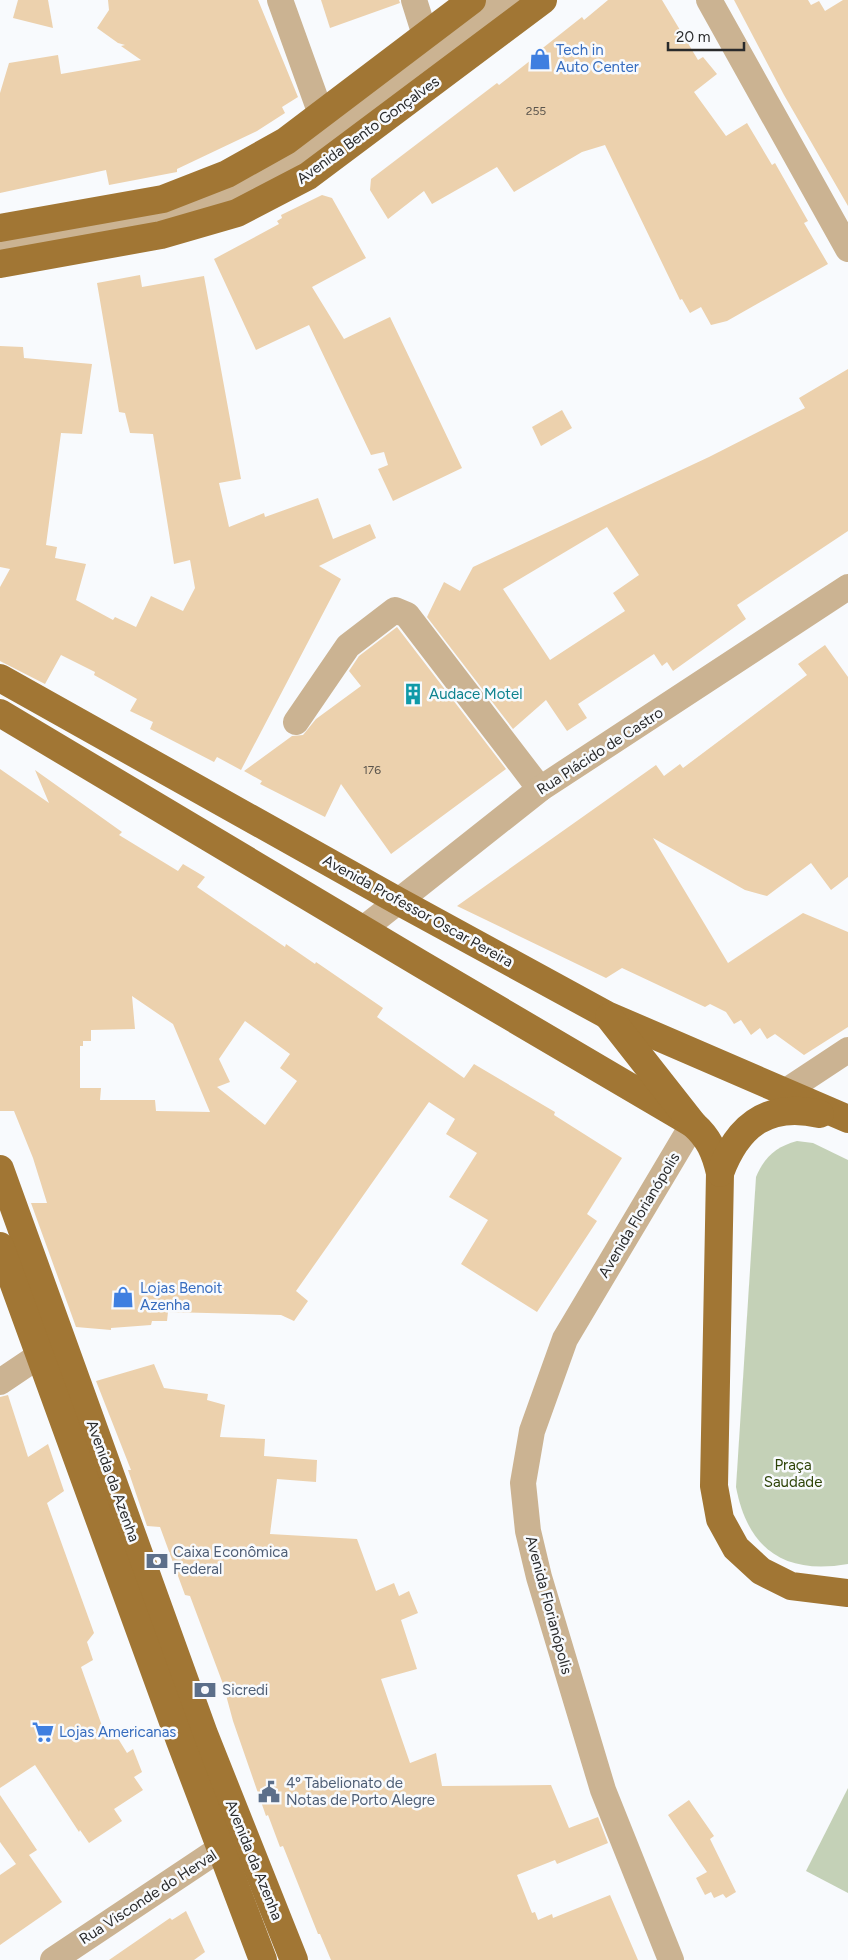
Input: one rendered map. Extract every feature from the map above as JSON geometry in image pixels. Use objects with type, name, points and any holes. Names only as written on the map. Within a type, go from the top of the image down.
[{"type":"main road","points":[[0,228],[164,199],[226,174],[286,141],[472,0]]},
{"type":"main road","name":"Avenida Bento Gonçalves","points":[[0,264],[161,235],[237,213],[308,176],[543,0]]},
{"type":"main road","name":"Avenida Professor Oscar Pereira","points":[[0,678],[398,901],[607,1015],[786,1091],[848,1120]]},
{"type":"main road","points":[[0,714],[362,930],[693,1124]]},
{"type":"main road","points":[[607,1015],[693,1124],[706,1136],[715,1153],[720,1172],[714,1486],[720,1519],[736,1548],[760,1571],[791,1586],[848,1593]]},
{"type":"main road","points":[[720,1172],[728,1151],[742,1133],[761,1118],[783,1111],[806,1111],[848,1120]]},
{"type":"main road","name":"Avenida da Azenha","points":[[0,1169],[204,1734],[263,1960]]},
{"type":"main road","name":"Avenida da Azenha","points":[[0,1246],[180,1741],[294,1960]]},
{"type":"street","points":[[280,0],[321,114]]},
{"type":"street","points":[[414,0],[425,35]]},
{"type":"street","points":[[0,246],[164,216],[231,193],[297,158],[508,0]]},
{"type":"street","points":[[709,0],[848,249]]},
{"type":"street","name":"Rua Plácido de Castro","points":[[362,930],[540,789],[845,595]]},
{"type":"street","points":[[296,722],[348,646],[395,610],[407,615],[540,789]]},
{"type":"street","points":[[786,1091],[848,1050]]},
{"type":"street","name":"Avenida Florianópolis","points":[[671,1960],[602,1790],[539,1577],[528,1531],[523,1483],[532,1431],[565,1339],[693,1124]]},
{"type":"street","points":[[0,1382],[40,1355]]},
{"type":"street","name":"Rua Visconde do Herval","points":[[53,1960],[233,1841]]},
{"type":"green space","name":"Praça Saudade","points":[[797,1141],[813,1143],[848,1160],[848,1564],[806,1565],[788,1561],[773,1553],[760,1542],[750,1527],[742,1509],[736,1487],[756,1177],[763,1163],[772,1153],[783,1146]]},
{"type":"green space","points":[[848,1788],[848,1893],[806,1871]]},
{"type":"building","points":[[18,0],[48,0],[53,28],[13,18]]},
{"type":"building","points":[[108,0],[258,0],[298,97],[282,107],[285,113],[257,131],[177,169],[177,172],[109,185],[106,170],[0,193],[0,93],[9,63],[58,55],[61,74],[141,60],[121,46],[125,45],[118,43],[97,28],[109,10]]},
{"type":"building","points":[[321,0],[399,0],[400,3],[330,28]]},
{"type":"building","points":[[608,0],[662,0],[698,60],[703,57],[717,74],[694,92],[726,136],[747,123],[772,165],[775,163],[808,221],[804,223],[828,264],[727,321],[711,325],[701,307],[690,313],[682,299],[680,300],[605,145],[582,152],[514,192],[497,167],[432,204],[424,191],[388,219],[370,190],[371,179],[497,83],[499,85],[582,17],[584,20]]},
{"type":"building","points":[[734,0],[808,0],[811,5],[819,1],[825,11],[843,0],[848,0],[848,206],[784,95]]},
{"type":"building","points":[[322,195],[332,198],[366,258],[312,287],[344,339],[390,317],[462,468],[393,501],[378,469],[388,465],[384,452],[371,455],[309,325],[256,350],[214,259],[279,224],[277,221],[282,218],[281,215]]},
{"type":"building","points":[[140,275],[142,287],[204,276],[241,479],[219,483],[229,527],[264,513],[265,517],[318,498],[333,539],[370,524],[376,538],[319,566],[341,579],[241,770],[217,757],[214,762],[150,729],[153,722],[130,711],[137,699],[94,675],[95,672],[61,655],[45,684],[0,661],[0,587],[10,569],[0,567],[0,346],[23,347],[24,358],[92,364],[82,434],[61,433],[46,545],[57,547],[55,558],[86,564],[76,600],[113,620],[115,617],[136,627],[151,596],[183,611],[195,588],[190,560],[174,564],[153,434],[130,433],[125,413],[119,412],[97,283]]},
{"type":"building","points":[[848,369],[848,531],[737,605],[746,619],[673,671],[667,662],[662,666],[654,654],[578,704],[587,718],[567,731],[546,700],[513,729],[427,617],[444,582],[460,591],[473,567],[709,457],[805,408],[799,398]],"holes":[[[607,527],[639,575],[613,593],[625,611],[550,660],[503,589]]]},
{"type":"building","points":[[562,410],[572,428],[541,446],[532,427]]},
{"type":"building","points":[[397,627],[506,769],[391,854],[341,784],[325,817],[260,784],[262,781],[244,771],[292,736],[303,735],[316,719],[361,686],[349,671],[359,656]]},
{"type":"building","points":[[825,645],[848,677],[848,877],[831,890],[811,863],[767,896],[745,890],[653,838],[728,963],[803,913],[848,932],[848,1027],[804,1055],[775,1034],[767,1039],[760,1028],[751,1035],[741,1020],[734,1024],[726,1012],[710,1004],[705,1007],[622,968],[606,978],[457,906],[656,765],[664,776],[680,764],[683,768],[807,675],[798,664]]},
{"type":"building","points":[[0,769],[49,803],[35,770],[122,832],[119,835],[178,871],[183,864],[205,877],[197,887],[285,947],[286,944],[315,964],[316,962],[383,1008],[377,1017],[464,1078],[474,1064],[555,1112],[554,1115],[622,1158],[587,1214],[597,1221],[537,1312],[461,1264],[488,1220],[449,1197],[477,1153],[446,1134],[455,1119],[429,1102],[296,1291],[308,1301],[294,1321],[281,1315],[168,1312],[167,1321],[152,1321],[151,1325],[111,1328],[111,1330],[76,1327],[31,1203],[47,1203],[33,1158],[14,1111],[0,1111]],"holes":[[[132,996],[173,1024],[210,1112],[156,1111],[155,1100],[100,1100],[101,1088],[80,1088],[80,1046],[83,1046],[83,1041],[91,1041],[91,1030],[135,1029]],[[245,1021],[290,1054],[280,1068],[297,1081],[265,1125],[217,1087],[230,1082],[219,1059]]]},
{"type":"building","points":[[154,1364],[164,1388],[208,1394],[207,1400],[225,1405],[220,1437],[265,1439],[264,1456],[317,1460],[316,1482],[277,1479],[270,1534],[357,1539],[376,1591],[394,1583],[399,1596],[409,1591],[418,1613],[401,1620],[417,1669],[381,1679],[410,1763],[436,1753],[442,1786],[551,1785],[569,1828],[598,1817],[608,1843],[557,1864],[555,1860],[517,1875],[532,1913],[535,1912],[538,1920],[552,1914],[553,1918],[610,1895],[638,1960],[331,1960],[320,1934],[318,1934],[283,1846],[280,1847],[268,1815],[266,1816],[233,1721],[223,1684],[190,1596],[185,1595],[160,1527],[147,1526],[128,1470],[131,1470],[96,1381]]},
{"type":"building","points":[[8,1395],[28,1457],[48,1444],[64,1491],[47,1503],[94,1633],[87,1642],[93,1660],[81,1667],[106,1737],[114,1732],[127,1753],[133,1749],[142,1772],[134,1777],[143,1790],[114,1809],[122,1821],[89,1843],[80,1830],[79,1832],[35,1765],[0,1788],[0,1397]]},
{"type":"building","points":[[0,1795],[37,1850],[29,1855],[62,1902],[0,1945],[0,1875],[16,1864],[0,1842]]},
{"type":"building","points":[[689,1800],[714,1836],[710,1839],[736,1892],[726,1898],[723,1894],[714,1898],[711,1892],[705,1895],[696,1878],[707,1872],[668,1815]]},
{"type":"building","points":[[186,1911],[205,1952],[194,1960],[109,1960],[170,1918],[172,1920]]},
{"type":"place","name":"Tech in Auto Center","points":[[540,59]]},
{"type":"place","name":"Audace Motel","points":[[413,694]]},
{"type":"place","name":"Lojas Benoit Azenha","points":[[123,1297]]},
{"type":"place","name":"Caixa Econômica Federal","points":[[157,1561]]},
{"type":"place","name":"Sicredi","points":[[205,1690]]},
{"type":"place","name":"Lojas Americanas","points":[[43,1732]]},
{"type":"place","name":"4º Tabelionato de Notas de Porto Alegre","points":[[269,1792]]}]
